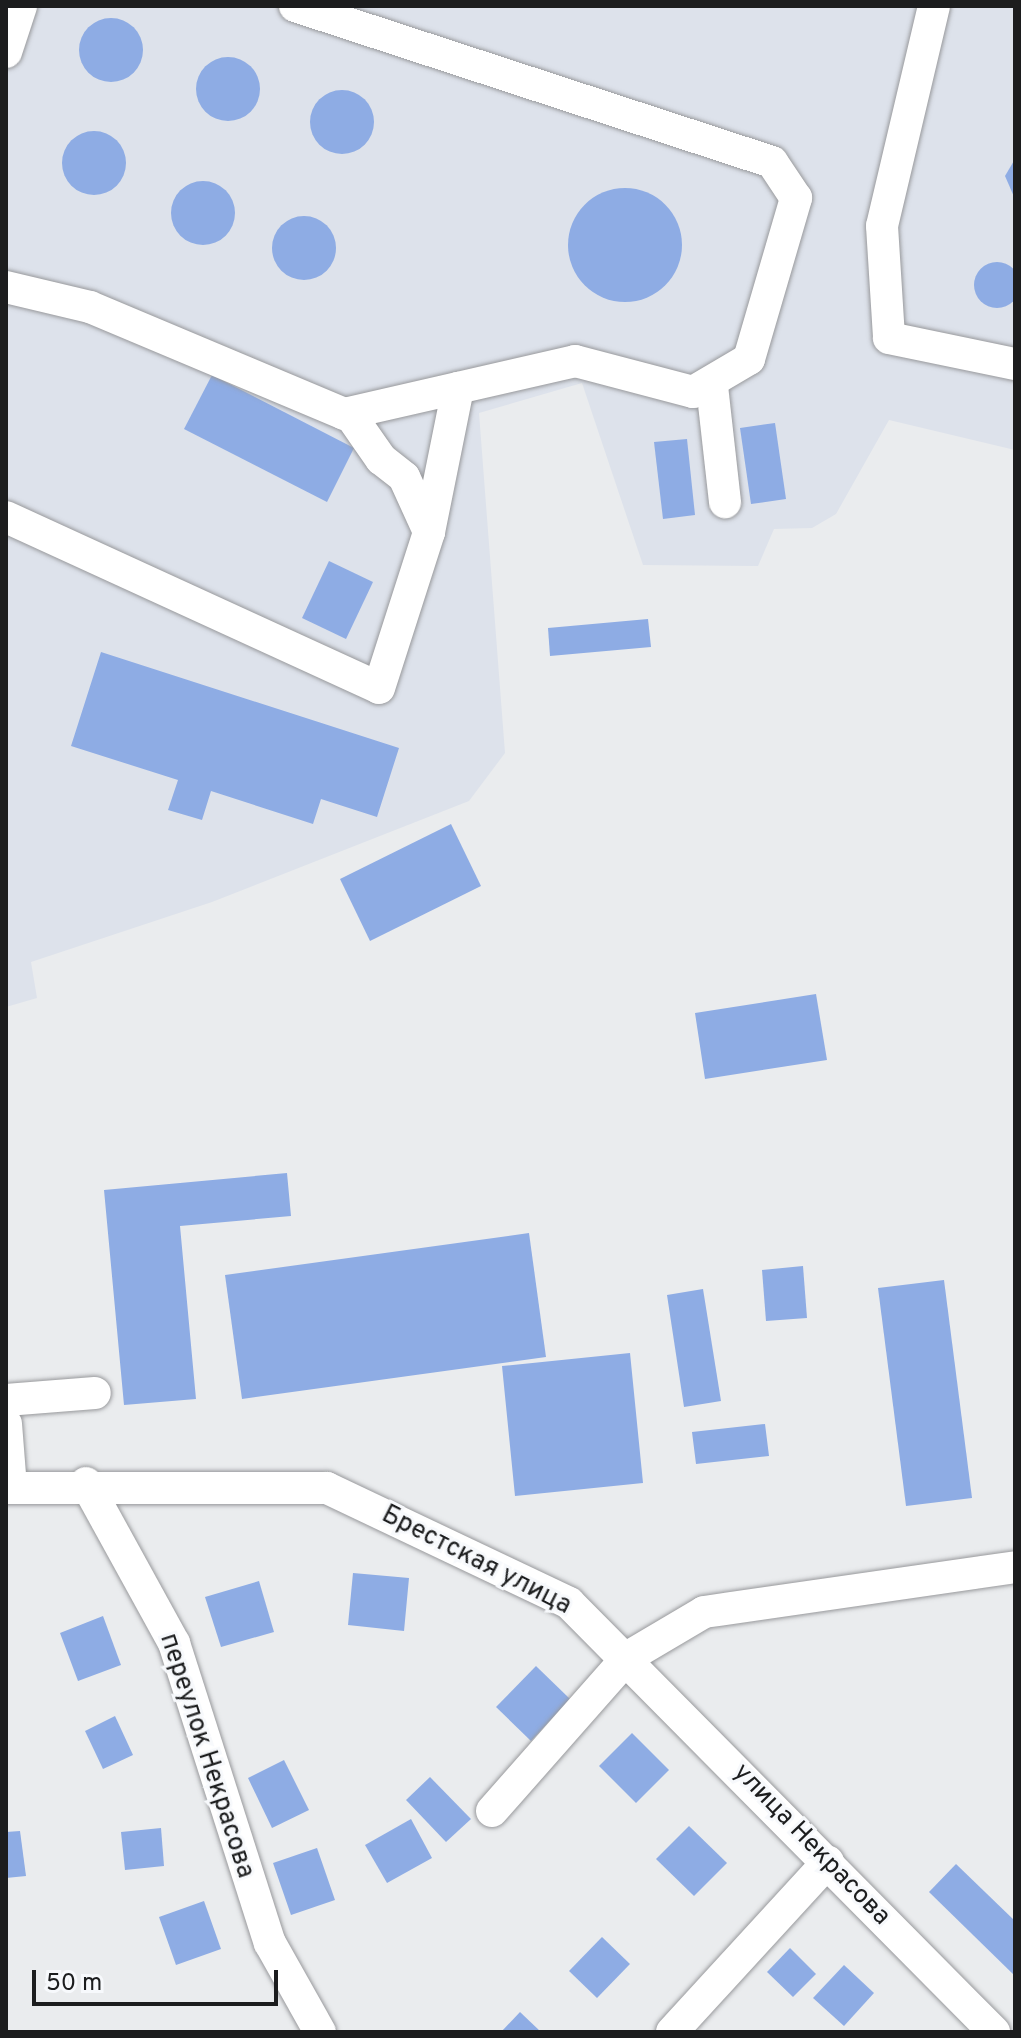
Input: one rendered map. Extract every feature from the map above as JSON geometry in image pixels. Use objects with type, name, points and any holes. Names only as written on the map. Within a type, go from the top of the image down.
[{"type":"street","points":[[6,52],[21,6]]},
{"type":"street","points":[[6,287],[90,307],[328,412],[349,413],[575,361],[693,392],[712,386],[749,359],[796,198],[772,162],[295,6]]},
{"type":"street","points":[[934,6],[882,226],[889,338],[1015,364]]},
{"type":"street","points":[[712,386],[725,502]]},
{"type":"street","points":[[6,517],[379,688],[429,532],[458,388]]},
{"type":"street","points":[[349,413],[381,459],[404,477],[429,532]]},
{"type":"street","points":[[6,1400],[95,1393]]},
{"type":"street","points":[[6,1424],[9,1488]]},
{"type":"street","name":"Брестская улица","points":[[9,1488],[86,1483],[327,1488],[569,1603],[628,1657]]},
{"type":"street","name":"переулок Некрасова","points":[[86,1483],[174,1643],[270,1943],[320,2032]]},
{"type":"street","points":[[492,1811],[628,1657],[704,1612],[1015,1567]]},
{"type":"street","name":"улица Некрасова","points":[[628,1657],[994,2032]]},
{"type":"street","points":[[672,2032],[828,1862]]},
{"type":"shaded area","points":[[6,6],[1015,6],[1015,450],[889,420],[836,514],[812,528],[774,529],[758,566],[643,565],[582,383],[479,413],[505,753],[469,801],[212,902],[31,962],[37,998],[6,1007]]},
{"type":"building","points":[[111,18],[129,24],[137,32],[143,50],[137,68],[129,76],[111,82],[93,76],[85,68],[79,50],[85,32],[93,24]]},
{"type":"building","points":[[228,57],[246,63],[254,71],[260,89],[254,107],[246,115],[228,121],[210,115],[202,107],[196,89],[202,71],[210,63]]},
{"type":"building","points":[[342,90],[360,96],[368,104],[374,122],[368,140],[360,148],[342,154],[324,148],[316,140],[310,122],[316,104],[324,96]]},
{"type":"building","points":[[94,131],[112,137],[120,145],[126,163],[120,181],[112,189],[94,195],[76,189],[68,181],[62,163],[68,145],[76,137]]},
{"type":"building","points":[[1015,159],[1015,199],[1005,176]]},
{"type":"building","points":[[203,181],[221,187],[229,195],[235,213],[229,231],[221,239],[203,245],[185,239],[177,231],[171,213],[177,195],[185,187]]},
{"type":"building","points":[[625,188],[647,192],[666,204],[678,223],[682,245],[678,267],[666,286],[647,298],[625,302],[603,298],[584,286],[572,267],[568,245],[572,223],[584,204],[603,192]]},
{"type":"building","points":[[304,216],[322,222],[330,230],[336,248],[330,266],[322,274],[304,280],[286,274],[278,266],[272,248],[278,230],[286,222]]},
{"type":"building","points":[[997,262],[1014,268],[1020,285],[1014,302],[997,308],[980,302],[974,285],[980,268]]},
{"type":"building","points":[[212,375],[354,448],[327,502],[184,429]]},
{"type":"building","points":[[775,423],[786,499],[751,504],[740,428]]},
{"type":"building","points":[[687,439],[695,515],[663,519],[654,442]]},
{"type":"building","points":[[329,561],[373,582],[346,639],[302,618]]},
{"type":"building","points":[[648,619],[651,647],[550,656],[548,628]]},
{"type":"building","points":[[101,652],[399,748],[377,817],[321,799],[313,824],[211,791],[202,820],[168,810],[178,780],[71,746]]},
{"type":"building","points":[[451,824],[481,886],[370,941],[340,879]]},
{"type":"building","points":[[816,994],[827,1060],[705,1079],[695,1013]]},
{"type":"building","points":[[287,1173],[291,1216],[180,1226],[196,1399],[124,1405],[104,1190]]},
{"type":"building","points":[[529,1233],[546,1357],[242,1399],[225,1275]]},
{"type":"building","points":[[803,1266],[807,1318],[766,1321],[762,1270]]},
{"type":"building","points":[[944,1280],[972,1498],[906,1506],[878,1288]]},
{"type":"building","points":[[703,1289],[721,1401],[684,1407],[667,1295]]},
{"type":"building","points":[[630,1353],[643,1483],[515,1496],[502,1366]]},
{"type":"building","points":[[765,1424],[769,1456],[696,1464],[692,1432]]},
{"type":"building","points":[[353,1573],[409,1578],[404,1631],[348,1625]]},
{"type":"building","points":[[259,1581],[274,1632],[221,1647],[205,1597]]},
{"type":"building","points":[[103,1616],[121,1665],[78,1681],[60,1633]]},
{"type":"building","points":[[536,1666],[570,1699],[531,1741],[496,1707]]},
{"type":"building","points":[[115,1716],[133,1755],[103,1769],[85,1731]]},
{"type":"building","points":[[632,1733],[669,1770],[636,1803],[599,1766]]},
{"type":"building","points":[[284,1760],[309,1810],[272,1828],[248,1778]]},
{"type":"building","points":[[430,1777],[471,1819],[446,1842],[406,1800]]},
{"type":"building","points":[[411,1819],[432,1858],[387,1883],[365,1845]]},
{"type":"building","points":[[689,1826],[727,1863],[694,1896],[656,1859]]},
{"type":"building","points":[[161,1828],[164,1866],[125,1870],[121,1832]]},
{"type":"building","points":[[20,1831],[26,1876],[6,1878],[6,1832]]},
{"type":"building","points":[[317,1848],[335,1900],[291,1915],[273,1863]]},
{"type":"building","points":[[956,1864],[1015,1921],[1015,1976],[929,1892]]},
{"type":"building","points":[[204,1901],[221,1949],[176,1965],[159,1917]]},
{"type":"building","points":[[602,1937],[630,1964],[597,1998],[569,1971]]},
{"type":"building","points":[[790,1948],[816,1974],[793,1997],[767,1972]]},
{"type":"building","points":[[844,1965],[874,1993],[844,2026],[813,1998]]},
{"type":"building","points":[[520,2012],[541,2032],[501,2032]]}]
